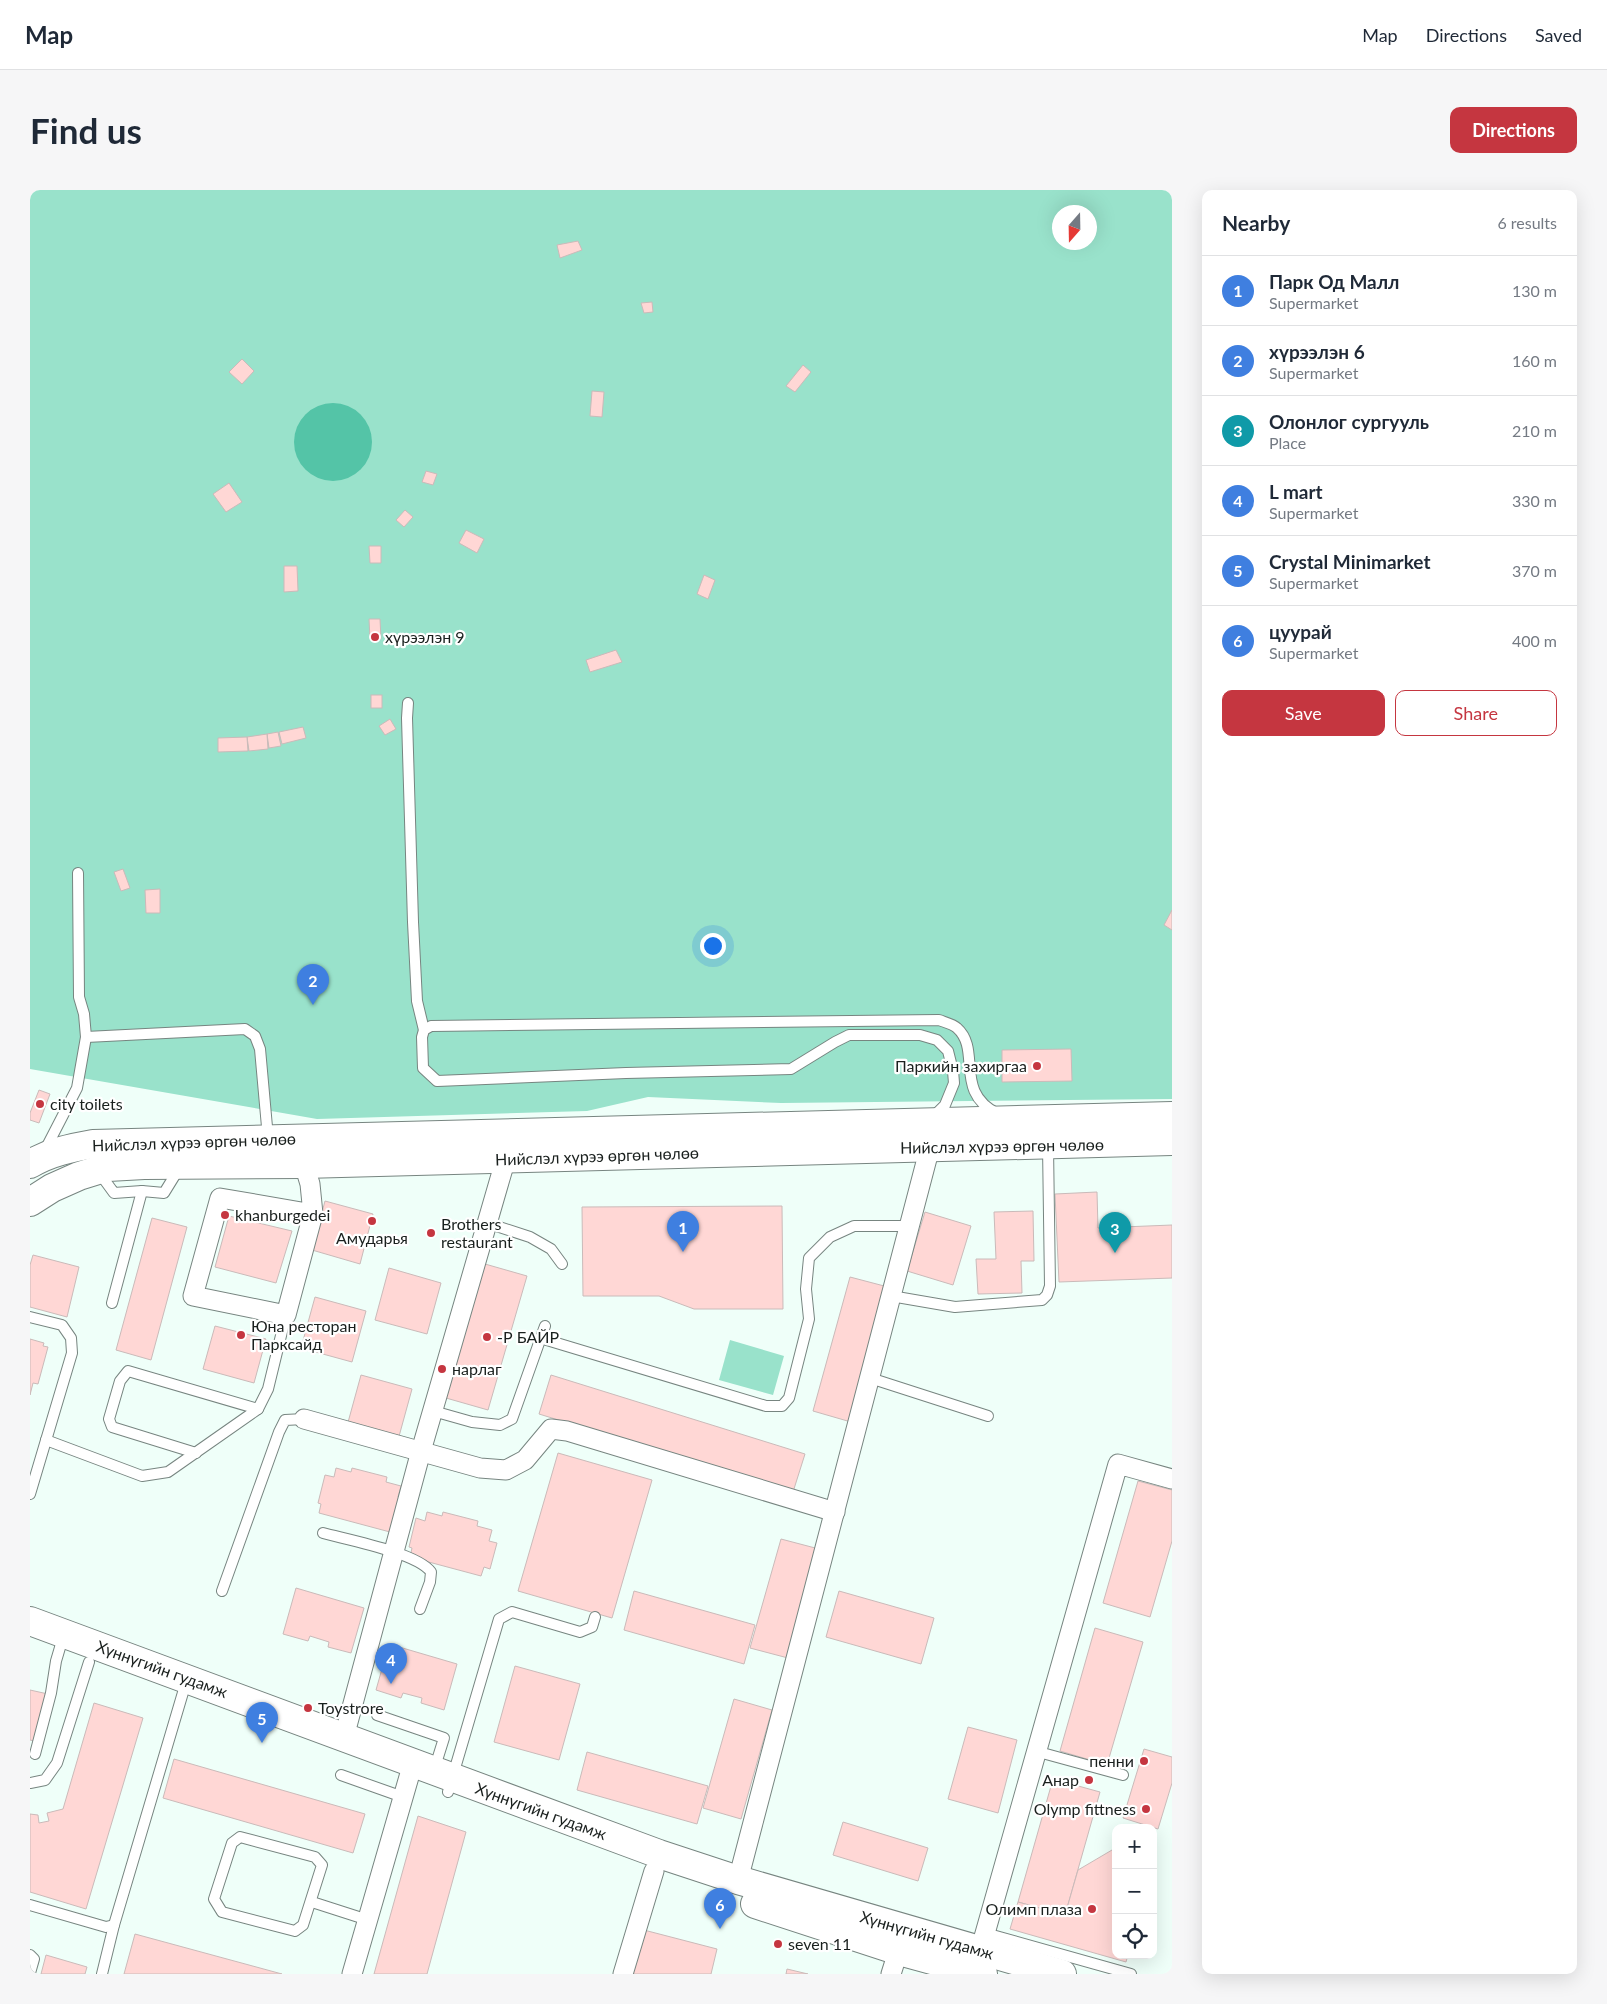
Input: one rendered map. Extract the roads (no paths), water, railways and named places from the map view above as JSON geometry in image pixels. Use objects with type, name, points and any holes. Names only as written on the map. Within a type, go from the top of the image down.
[{"type":"main road","name":"Нийслэл хүрээ өргөн чөлөө","points":[[930,1134],[1010,1120],[1172,1116]]},
{"type":"main road","name":"Нийслэл хүрээ өргөн чөлөө","points":[[30,1202],[52,1188],[98,1170],[144,1165],[304,1164],[522,1150],[930,1134],[1048,1145],[1172,1141]]},
{"type":"main road","name":"Нийслэл хүрээ өргөн чөлөө","points":[[33,1161],[66,1149],[94,1144],[268,1139],[522,1150]]},
{"type":"main road","name":"Хүннүгийн гудамж","points":[[30,1620],[89,1662],[184,1687],[344,1737],[427,1779],[738,1880],[898,1951]]},
{"type":"main road","name":"Хүннүгийн гудамж","points":[[30,1640],[62,1642],[427,1779],[654,1871],[898,1951],[983,1952],[1062,1974]]},
{"type":"street","points":[[738,1880],[910,1226],[930,1134]]},
{"type":"street","points":[[344,1737],[421,1452],[487,1223],[522,1150]]},
{"type":"street","points":[[304,1164],[310,1184],[313,1214],[286,1316],[192,1296],[220,1198],[313,1214]]},
{"type":"street","points":[[304,1419],[480,1468],[506,1470],[525,1460],[551,1429],[567,1431],[835,1512]]},
{"type":"street","points":[[983,1952],[1035,1751],[1118,1464],[1172,1479]]},
{"type":"street","points":[[352,1974],[368,1920],[427,1779]]},
{"type":"street","points":[[622,1974],[654,1871]]},
{"type":"lane","points":[[408,702],[407,727],[417,1001],[424,1030],[422,1037],[423,1068],[437,1081],[626,1073],[791,1069],[834,1042],[849,1035],[920,1035],[937,1040],[948,1051],[953,1070],[954,1084],[930,1134]]},
{"type":"lane","points":[[33,1161],[77,1088],[86,1037],[84,1014],[79,997],[78,873]]},
{"type":"lane","points":[[424,1030],[431,1026],[939,1020],[957,1028],[968,1044],[969,1073],[975,1093],[988,1109],[1010,1120]]},
{"type":"lane","points":[[86,1037],[244,1030],[255,1036],[260,1049],[268,1139]]},
{"type":"lane","points":[[891,1296],[955,1307],[1042,1300],[1050,1286],[1048,1145]]},
{"type":"lane","points":[[98,1170],[114,1193],[142,1191],[164,1193],[181,1164]]},
{"type":"lane","points":[[112,1303],[142,1191]]},
{"type":"lane","points":[[487,1223],[530,1237],[551,1249],[562,1264]]},
{"type":"lane","points":[[540,1338],[766,1406],[782,1406],[789,1398],[809,1319],[806,1289],[809,1258],[830,1237],[854,1226],[910,1226]]},
{"type":"lane","points":[[46,1440],[142,1476],[168,1472],[258,1408],[268,1389],[286,1316]]},
{"type":"lane","points":[[30,1317],[62,1325],[72,1338],[72,1353],[30,1494]]},
{"type":"lane","points":[[433,1411],[472,1422],[500,1425],[512,1419],[545,1326]]},
{"type":"lane","points":[[196,1452],[112,1427],[109,1419],[117,1391],[120,1381],[128,1371],[258,1408]]},
{"type":"lane","points":[[870,1378],[988,1416]]},
{"type":"lane","points":[[222,1591],[279,1432],[285,1420],[304,1419]]},
{"type":"lane","points":[[323,1533],[394,1552],[426,1565],[431,1572],[430,1582],[420,1609]]},
{"type":"lane","points":[[427,1779],[499,1619],[512,1612],[580,1632],[592,1627],[595,1617]]},
{"type":"lane","points":[[36,1754],[62,1642]]},
{"type":"lane","points":[[30,1783],[45,1780],[56,1763],[89,1662]]},
{"type":"lane","points":[[102,1974],[114,1924],[184,1687]]},
{"type":"lane","points":[[377,1715],[444,1738],[427,1779]]},
{"type":"lane","points":[[1035,1751],[1123,1775]]},
{"type":"lane","points":[[341,1775],[427,1779]]},
{"type":"lane","points":[[240,1837],[315,1857],[322,1865],[312,1902],[303,1925],[295,1931],[222,1912],[214,1899],[232,1843],[240,1837]]},
{"type":"lane","points":[[312,1902],[368,1920]]},
{"type":"lane","points":[[30,1905],[106,1927],[114,1924]]},
{"type":"lane","points":[[983,1952],[1131,1974]]},
{"type":"lane","points":[[30,1955],[34,1959],[30,1973]]},
{"type":"place","name":"хүрээлэн 9","points":[[375,637]]},
{"type":"place","name":"хүрээлэн 6","points":[[313,1005]]},
{"type":"place","name":"Паркийн захиргаа","points":[[1037,1066]]},
{"type":"place","name":"city toilets","points":[[40,1104]]},
{"type":"place","name":"khanburgedei","points":[[225,1215]]},
{"type":"place","name":"Амударья","points":[[372,1221]]},
{"type":"place","name":"Brothers restaurant","points":[[431,1233]]},
{"type":"place","name":"Парк Од Малл","points":[[683,1252]]},
{"type":"place","name":"Олонлог сургууль","points":[[1115,1253]]},
{"type":"place","name":"Юна ресторан Парксайд","points":[[241,1335]]},
{"type":"place","name":"-Р БАЙР","points":[[487,1337]]},
{"type":"place","name":"нарлаг","points":[[442,1369]]},
{"type":"place","name":"L mart","points":[[391,1684]]},
{"type":"place","name":"Toystrore","points":[[308,1708]]},
{"type":"place","name":"Crystal Minimarket","points":[[262,1743]]},
{"type":"place","name":"пенни","points":[[1144,1761]]},
{"type":"place","name":"Анар","points":[[1089,1780]]},
{"type":"place","name":"Olymp fittness","points":[[1146,1809]]},
{"type":"place","name":"Олимп плаза","points":[[1092,1909]]},
{"type":"place","name":"цуурай","points":[[720,1929]]},
{"type":"place","name":"seven 11","points":[[778,1944]]}]
